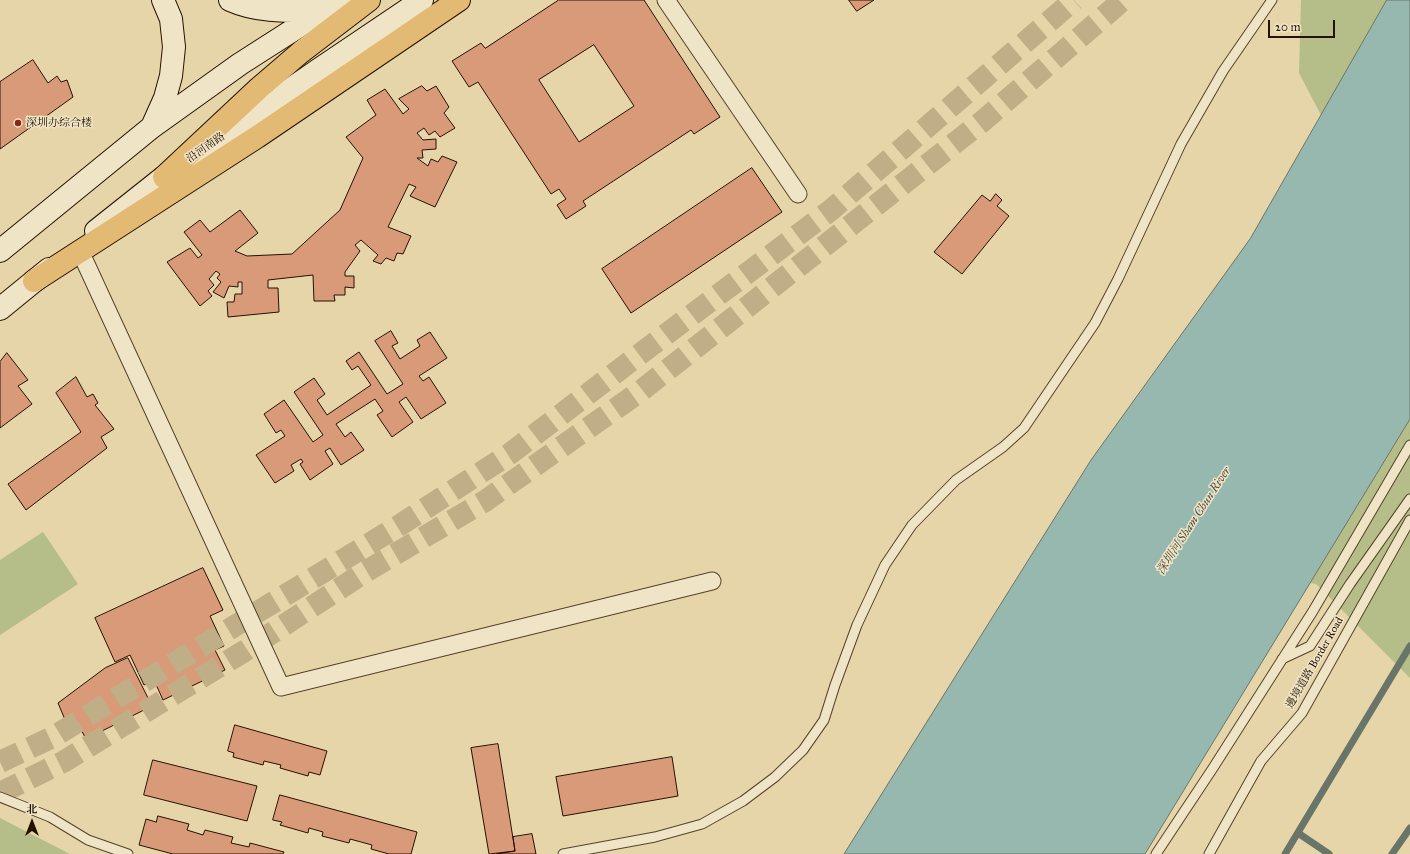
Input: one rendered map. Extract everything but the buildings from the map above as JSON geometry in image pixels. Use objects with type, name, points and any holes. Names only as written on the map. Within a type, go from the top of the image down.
[{"type":"highway","points":[[164,177],[259,88],[301,52],[369,0]]},
{"type":"highway","points":[[34,281],[257,137],[459,0]]},
{"type":"main road","points":[[152,127],[165,98],[171,76],[174,47],[171,18],[164,0]]},
{"type":"main road","points":[[230,0],[241,5],[278,12],[331,6]]},
{"type":"main road","name":"沿河南路","points":[[0,309],[164,177],[422,0]]},
{"type":"main road","points":[[0,251],[152,127],[240,64],[331,6]]},
{"type":"street","points":[[666,0],[798,194]]},
{"type":"street","points":[[80,251],[281,687],[712,581]]},
{"type":"lane","points":[[562,854],[655,837],[702,824],[759,789],[775,777],[803,750],[824,720],[857,625],[885,565],[912,525],[956,480],[1003,447],[1024,428],[1095,322],[1118,279],[1181,144],[1222,71],[1272,0]]},
{"type":"lane","points":[[1156,854],[1213,768],[1313,611],[1410,445]]},
{"type":"lane","points":[[1282,660],[1310,646],[1350,584],[1410,499]]},
{"type":"lane","name":"邊境道路 Border Road","points":[[1209,854],[1261,761],[1302,713],[1410,520]]},
{"type":"lane","points":[[0,797],[50,817],[88,840],[128,854]]},
{"type":"green space","points":[[1301,0],[1387,0],[1322,117],[1299,73]]},
{"type":"green space","points":[[1410,419],[1410,678],[1316,584],[1310,583]]},
{"type":"green space","points":[[43,532],[78,584],[0,635],[0,560]]},
{"type":"green space","points":[[0,818],[70,854],[0,854]]},
{"type":"water","name":"深圳河 Sham Chun River","points":[[1387,0],[1410,0],[1410,419],[1145,854],[844,854],[1091,460],[1250,239]]},
{"type":"waterway","points":[[1285,854],[1410,646]]},
{"type":"waterway","points":[[1392,854],[1410,828]]},
{"type":"waterway","points":[[1298,833],[1329,854]]},
{"type":"tunnel","points":[[0,762],[53,737],[400,525],[511,453],[831,210],[1074,0]]},
{"type":"tunnel","points":[[0,793],[63,762],[243,652],[365,572],[485,501],[642,390],[984,120],[1123,0]]},
{"type":"place","name":"深圳办综合楼","points":[[18,123]]}]
